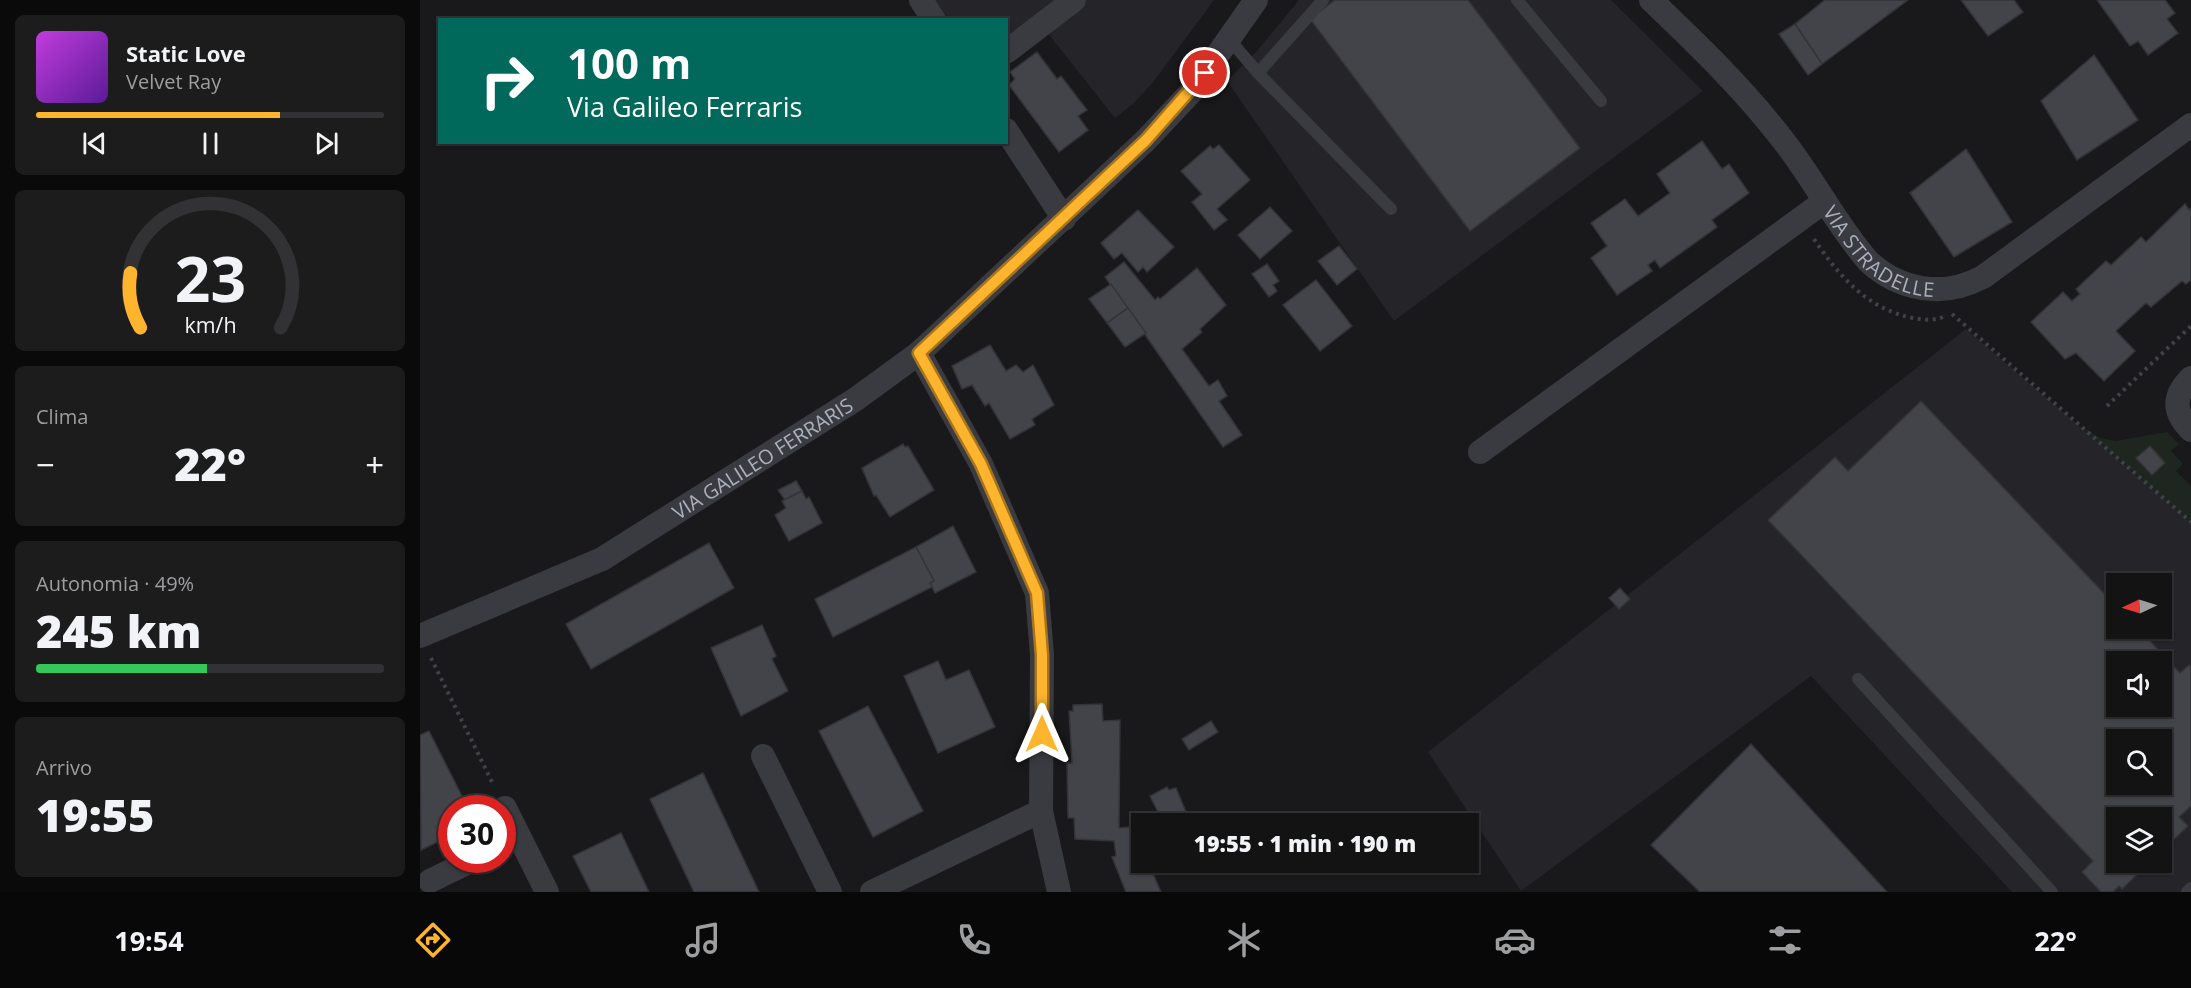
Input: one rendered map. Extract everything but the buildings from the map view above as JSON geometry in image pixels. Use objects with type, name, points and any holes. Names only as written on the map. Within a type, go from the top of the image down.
[{"type":"street","points":[[921,0],[933,18]]},
{"type":"street","points":[[1008,50],[1074,0]]},
{"type":"street","name":"VIA GALILEO FERRARIS","points":[[420,636],[602,558],[838,411],[919,353],[1146,140],[1193,90],[1256,0]]},
{"type":"street","name":"VIA STRADELLE","points":[[1651,0],[1729,75],[1750,99],[1785,143],[1851,240],[1883,274],[1915,288],[1952,288],[1983,277],[2191,125]]},
{"type":"street","points":[[1008,133],[1064,219]]},
{"type":"street","points":[[1480,452],[1825,201]]},
{"type":"street","points":[[919,353],[981,464],[1037,593],[1042,655],[1041,811],[1059,892]]},
{"type":"street","points":[[2191,378],[2176,399],[2180,418],[2191,430]]},
{"type":"street","points":[[763,756],[830,892]]},
{"type":"street","points":[[872,892],[1041,811]]},
{"type":"street","points":[[516,848],[547,892]]},
{"type":"street","points":[[430,881],[446,873]]},
{"type":"lane","points":[[1258,73],[1323,0]]},
{"type":"lane","points":[[1517,0],[1601,101]]},
{"type":"lane","points":[[1229,39],[1258,73],[1391,209]]},
{"type":"lane","points":[[1858,679],[2052,892]]},
{"type":"lane","points":[[2187,892],[2191,888]]},
{"type":"path","points":[[1950,313],[2191,522]]},
{"type":"path","points":[[2107,406],[2191,326]]},
{"type":"path","points":[[420,636],[499,795]]},
{"type":"shaded area","points":[[935,0],[1214,0],[1154,81],[1134,103],[1115,118],[1039,22],[1008,46],[1008,18],[947,18]]},
{"type":"shaded area","points":[[1299,0],[1611,0],[1703,91],[1394,321],[1227,81],[1257,51]]},
{"type":"shaded area","points":[[1966,329],[2191,522],[2191,892],[2012,892],[1811,676],[1521,891],[1479,828],[1479,813],[1469,813],[1428,752]]},
{"type":"shaded area","points":[[2080,426],[2101,438],[2115,441],[2167,432],[2179,444],[2171,451],[2183,464],[2176,471],[2191,486],[2191,522]]},
{"type":"route","points":[[1042,734],[1040,612],[1032,576],[981,464],[919,353],[1146,140],[1193,90],[1205,73]]}]
